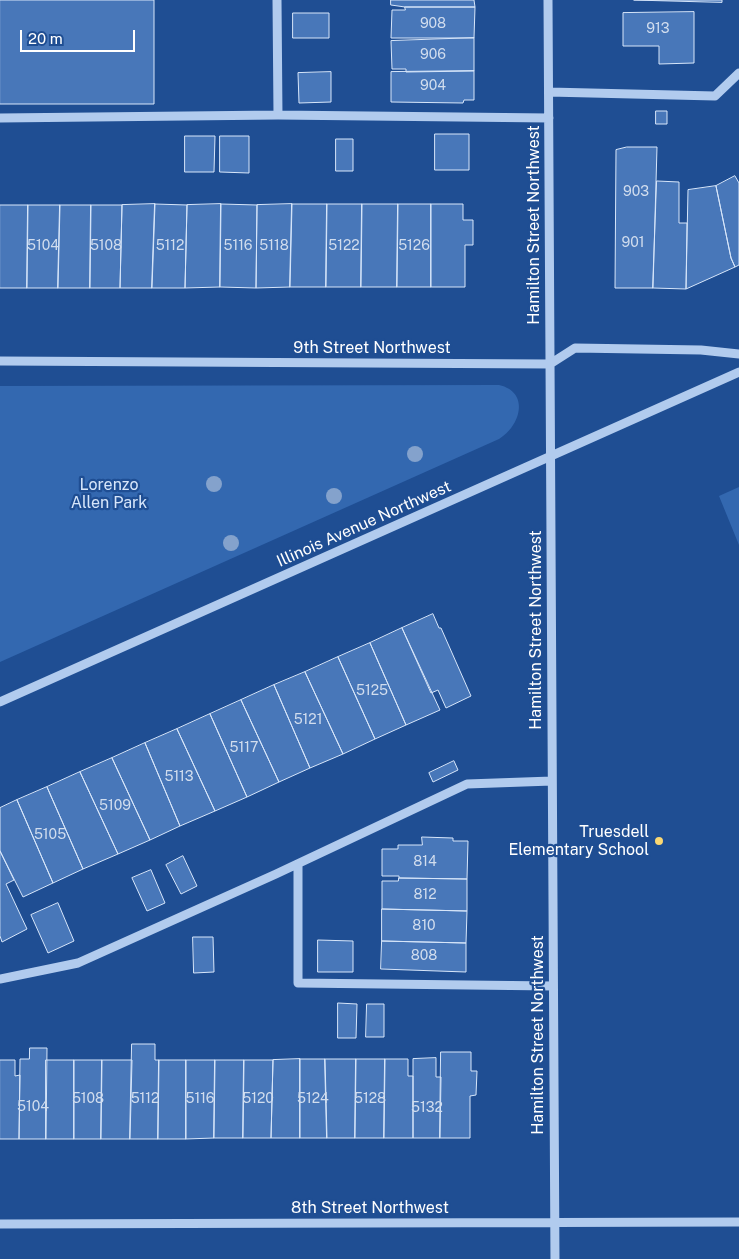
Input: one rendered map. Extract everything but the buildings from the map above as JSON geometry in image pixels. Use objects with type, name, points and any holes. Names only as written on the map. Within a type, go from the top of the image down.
[{"type":"street","points":[[277,0],[278,115]]},
{"type":"street","name":"Hamilton Street Northwest","points":[[548,0],[555,1259]]},
{"type":"street","points":[[548,92],[714,96],[739,73]]},
{"type":"street","points":[[0,118],[278,115],[549,118]]},
{"type":"street","points":[[550,364],[575,348],[700,350],[739,354]]},
{"type":"street","name":"9th Street Northwest","points":[[0,362],[550,364]]},
{"type":"street","name":"Illinois Avenue Northwest","points":[[0,702],[739,372]]},
{"type":"street","points":[[0,979],[78,963],[298,864],[467,784],[552,781]]},
{"type":"street","points":[[298,864],[298,983],[553,986]]},
{"type":"street","name":"8th Street Northwest","points":[[0,1224],[739,1222]]},
{"type":"green space","name":"Lorenzo Allen Park","points":[[499,385],[509,389],[515,395],[519,410],[513,426],[499,439],[0,662],[0,386]]},
{"type":"green space","points":[[739,487],[739,545],[719,496]]},
{"type":"place","name":"Truesdell Elementary School","points":[[659,841]]}]
